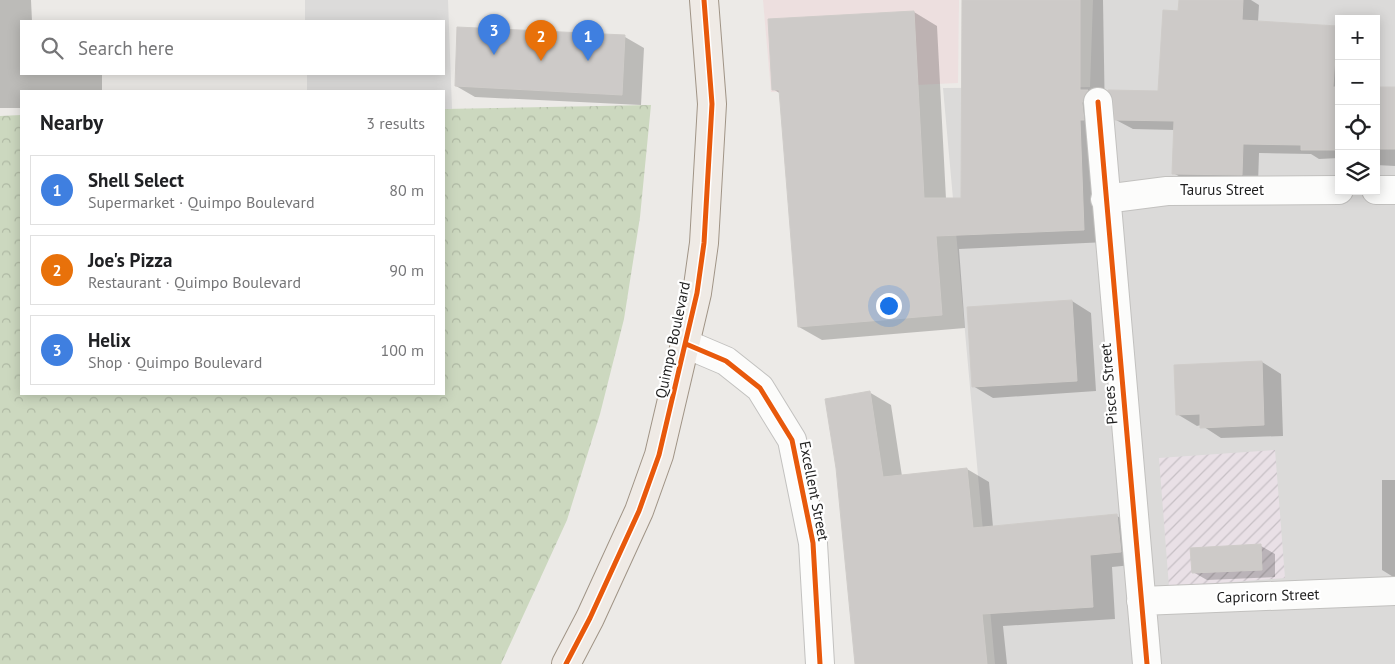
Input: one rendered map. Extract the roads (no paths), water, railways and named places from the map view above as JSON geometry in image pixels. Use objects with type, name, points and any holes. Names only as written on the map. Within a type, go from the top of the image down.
[{"type":"main road","name":"Quimpo Boulevard","points":[[566,664],[590,618],[639,512],[659,455],[697,293],[704,243],[712,104],[704,0]]},
{"type":"street","name":"Pisces Street","points":[[1098,102],[1140,601],[1147,664]]},
{"type":"street","name":"Taurus Street","points":[[1105,199],[1167,191],[1335,190]]},
{"type":"street","points":[[1380,190],[1395,190]]},
{"type":"street","name":"Excellent Street","points":[[686,344],[726,361],[760,388],[792,440],[813,543],[820,664]]},
{"type":"street","name":"Capricorn Street","points":[[1140,601],[1395,591]]},
{"type":"place","name":"Helix","points":[[494,55]]},
{"type":"place","name":"Joe's Pizza","points":[[541,61]]},
{"type":"place","name":"Shell Select","points":[[588,61]]}]
